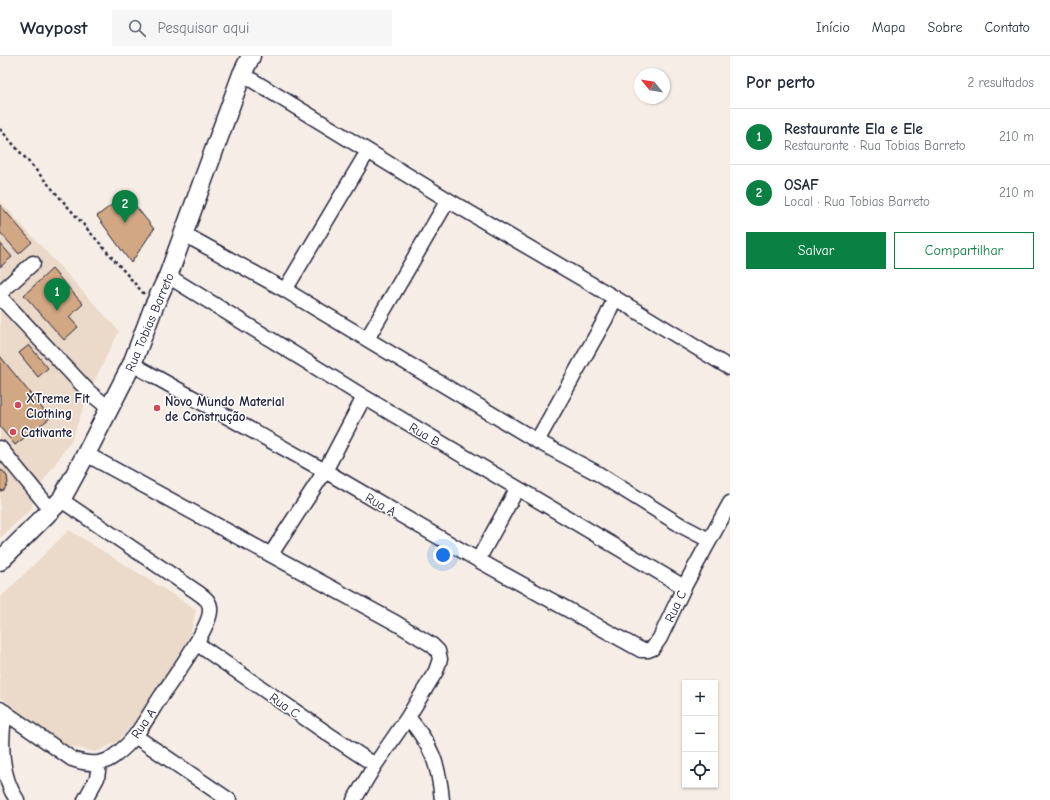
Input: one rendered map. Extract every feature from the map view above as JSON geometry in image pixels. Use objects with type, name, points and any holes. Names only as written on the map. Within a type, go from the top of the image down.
[{"type":"main road","name":"Rua Tobias Barreto","points":[[0,561],[56,505],[110,409],[132,364],[154,306],[168,276],[242,74],[251,56]]},
{"type":"street","points":[[242,74],[448,200],[615,298],[730,368]]},
{"type":"street","points":[[285,290],[368,151]]},
{"type":"street","points":[[368,339],[448,200]]},
{"type":"street","points":[[184,234],[285,290],[537,440],[597,473],[682,526],[709,540]]},
{"type":"street","points":[[0,293],[33,263]]},
{"type":"street","name":"Rua B","points":[[168,276],[364,397],[684,587]]},
{"type":"street","points":[[0,297],[90,392],[110,409]]},
{"type":"street","points":[[537,440],[606,318],[615,298]]},
{"type":"street","name":"Rua A","points":[[132,364],[325,471],[478,560],[630,643]]},
{"type":"street","points":[[270,554],[325,471],[364,397]]},
{"type":"street","name":"Rua A","points":[[0,448],[56,505],[197,592],[207,600],[210,605],[211,612],[196,643],[135,736],[112,758],[99,764]]},
{"type":"street","points":[[86,454],[270,554],[432,645],[438,651],[440,659],[436,671],[354,800]]},
{"type":"street","points":[[478,560],[517,489]]},
{"type":"street","name":"Rua C","points":[[630,643],[640,650],[645,651],[653,648],[660,638],[684,587],[730,503]]},
{"type":"street","name":"Rua C","points":[[196,643],[331,736],[376,765]]},
{"type":"street","points":[[3,710],[0,759],[4,786],[17,800]]},
{"type":"street","points":[[3,710],[72,759],[86,763],[99,764],[97,778],[85,800]]},
{"type":"street","points":[[408,717],[419,731],[434,758],[440,775],[442,800]]},
{"type":"street","points":[[135,736],[229,800]]},
{"type":"path","points":[[0,129],[154,306]]},
{"type":"shaded area","points":[[0,201],[119,331],[89,392],[72,439],[36,492],[31,509],[0,538]]},
{"type":"shaded area","points":[[69,530],[196,609],[190,636],[142,713],[117,742],[95,752],[66,745],[0,697],[0,598]]},
{"type":"building","points":[[126,194],[154,229],[131,263],[97,216]]},
{"type":"building","points":[[0,205],[32,242],[19,254],[0,232]]},
{"type":"building","points":[[0,243],[12,257],[0,267]]},
{"type":"building","points":[[52,269],[83,304],[69,317],[78,327],[64,340],[24,295]]},
{"type":"building","points":[[29,345],[48,368],[38,377],[19,353]]},
{"type":"building","points":[[0,356],[50,418],[15,445],[0,427]]},
{"type":"building","points":[[0,470],[7,476],[8,483],[4,490],[0,491]]},
{"type":"place","name":"OSAF","points":[[125,223]]},
{"type":"place","name":"Restaurante Ela e Ele","points":[[57,311]]},
{"type":"place","name":"XTreme Fit Clothing","points":[[18,405]]},
{"type":"place","name":"Novo Mundo Material de Construção","points":[[157,408]]},
{"type":"place","name":"Cativante","points":[[13,432]]}]
